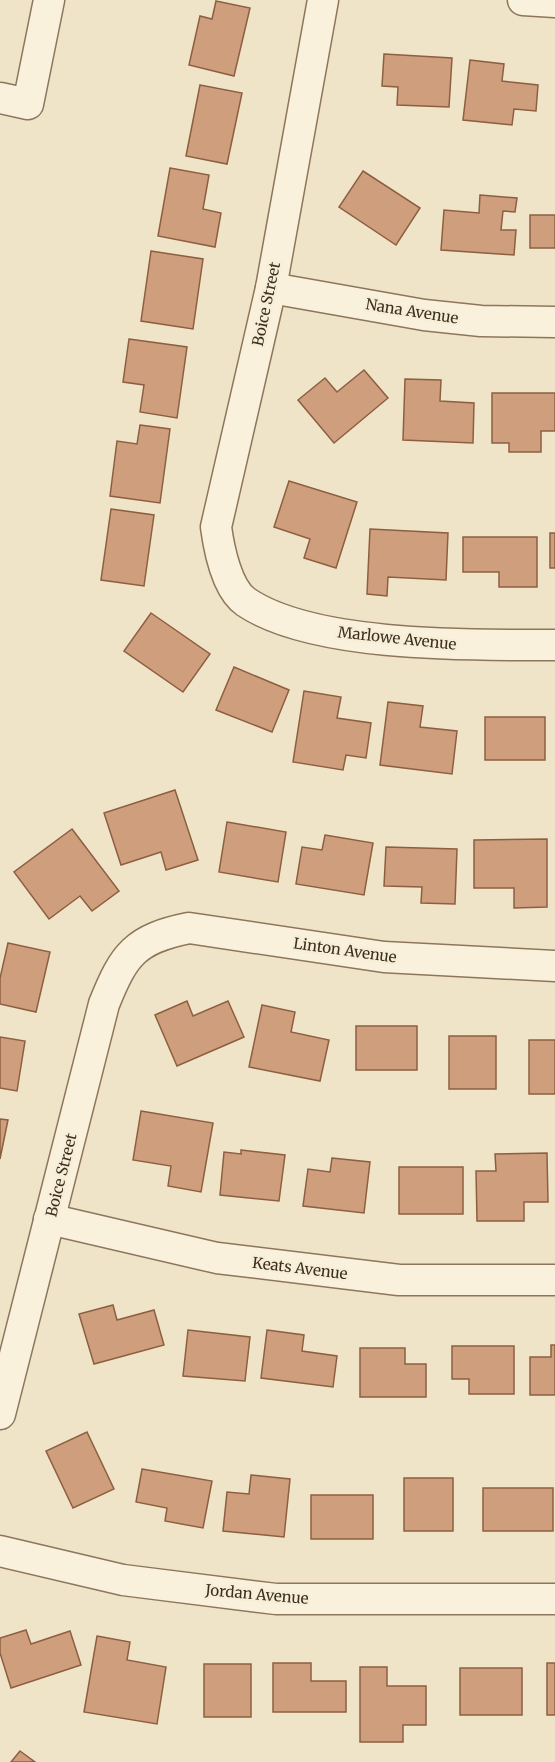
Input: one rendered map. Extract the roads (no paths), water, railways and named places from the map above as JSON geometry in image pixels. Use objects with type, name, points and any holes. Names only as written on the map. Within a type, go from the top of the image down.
[{"type":"street","points":[[0,98],[28,104],[49,0]]},
{"type":"street","name":"Boice Street","points":[[244,601],[223,567],[216,527],[271,288],[323,0]]},
{"type":"street","points":[[523,0],[555,2]]},
{"type":"street","name":"Nana Avenue","points":[[271,288],[424,315],[482,321],[555,322]]},
{"type":"street","name":"Marlowe Avenue","points":[[244,601],[283,619],[357,635],[445,645],[555,645]]},
{"type":"street","name":"Linton Avenue","points":[[140,945],[163,933],[189,928],[384,957],[555,966]]},
{"type":"street","name":"Boice Street","points":[[0,1414],[104,1004],[118,967],[140,945]]},
{"type":"street","name":"Keats Avenue","points":[[50,1219],[218,1258],[388,1279],[555,1280]]},
{"type":"street","name":"Jordan Avenue","points":[[0,1551],[123,1580],[276,1599],[555,1599]]}]
